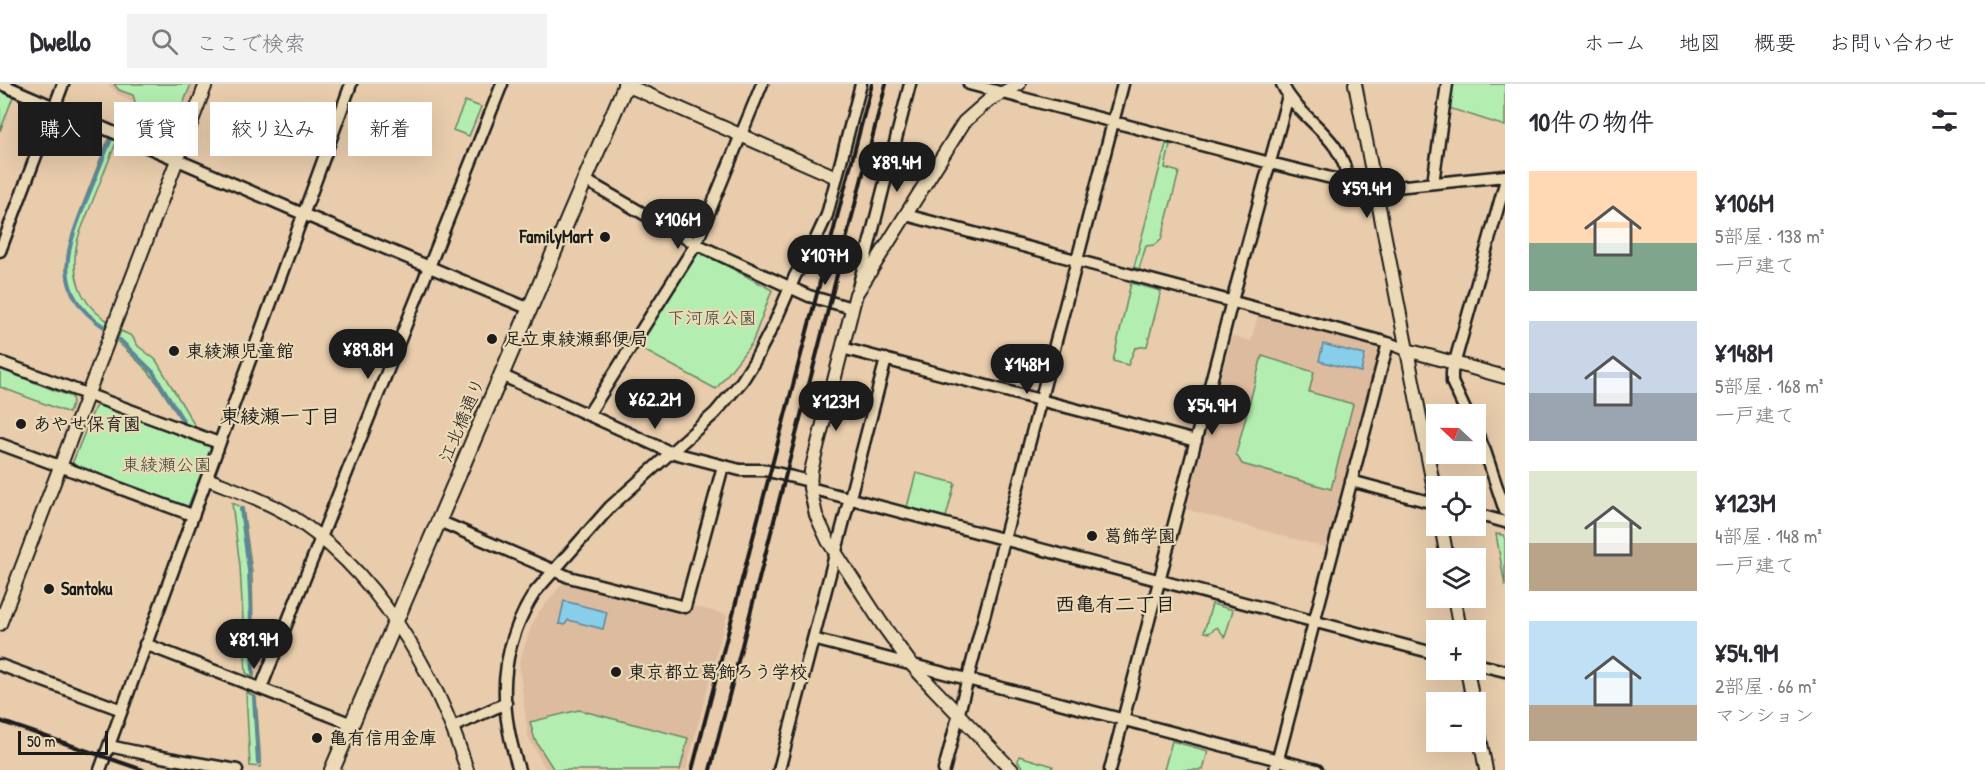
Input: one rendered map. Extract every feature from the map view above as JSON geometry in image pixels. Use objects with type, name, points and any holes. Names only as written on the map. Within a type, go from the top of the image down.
[{"type":"main road","name":"江北橋通り","points":[[332,770],[625,84]]},
{"type":"street","points":[[1,84],[42,102]]},
{"type":"street","points":[[56,102],[63,84]]},
{"type":"street","points":[[0,624],[206,84]]},
{"type":"street","points":[[100,770],[192,515],[209,479],[219,443],[351,84]]},
{"type":"street","points":[[261,688],[502,84]]},
{"type":"street","points":[[625,84],[836,177]]},
{"type":"street","points":[[588,415],[696,244],[762,84]]},
{"type":"street","points":[[519,770],[510,742],[506,703],[507,660],[527,606],[610,507],[715,413],[741,381],[765,343],[790,287],[827,215],[861,84]]},
{"type":"street","points":[[910,84],[809,485],[821,528],[835,554],[876,615],[911,664],[1012,770]]},
{"type":"street","points":[[969,84],[1376,189],[1505,176]]},
{"type":"street","points":[[944,770],[1123,84]]},
{"type":"street","points":[[1282,84],[1288,96],[1332,141],[1346,166],[1348,182]]},
{"type":"street","points":[[1355,84],[1432,476]]},
{"type":"street","points":[[1433,183],[1447,84]]},
{"type":"street","points":[[856,294],[964,122],[979,108],[1016,85]]},
{"type":"street","points":[[1110,770],[1288,96]]},
{"type":"street","points":[[102,128],[530,309]]},
{"type":"street","points":[[0,251],[36,156]]},
{"type":"street","points":[[585,180],[696,244],[809,296],[852,308]]},
{"type":"street","points":[[1462,404],[1452,382],[1452,372],[1505,183]]},
{"type":"street","points":[[906,215],[1388,343],[1505,377]]},
{"type":"street","points":[[1277,765],[1388,343]]},
{"type":"street","points":[[842,348],[1196,441]]},
{"type":"street","points":[[779,770],[886,359]]},
{"type":"street","points":[[0,362],[219,443]]},
{"type":"street","points":[[501,375],[670,452],[740,470],[764,470],[850,499],[1426,651]]},
{"type":"street","points":[[0,444],[192,515]]},
{"type":"street","points":[[1486,454],[1505,511]]},
{"type":"street","points":[[439,521],[569,577],[685,607],[723,466]]},
{"type":"street","points":[[209,479],[273,506],[321,538],[356,571],[396,622],[435,687],[453,727],[467,770]]},
{"type":"street","points":[[1351,482],[1426,501]]},
{"type":"street","points":[[1486,517],[1505,522]]},
{"type":"street","points":[[813,639],[1124,719],[1277,765],[1317,770]]},
{"type":"street","points":[[145,644],[352,723]]},
{"type":"street","points":[[0,665],[122,710]]},
{"type":"street","points":[[1486,666],[1505,671]]},
{"type":"street","points":[[453,727],[506,703]]},
{"type":"street","points":[[108,746],[195,766],[237,770]]},
{"type":"street","points":[[1483,752],[1486,770]]},
{"type":"shaded area","points":[[108,84],[198,84],[191,102],[133,102],[119,95]]},
{"type":"shaded area","points":[[1258,315],[1376,347],[1378,353],[1327,548],[1186,509],[1232,336],[1251,341]]},
{"type":"shaded area","name":"東京都立葛飾ろう学校","points":[[563,583],[690,614],[694,606],[727,615],[686,770],[546,770],[528,736],[519,663],[538,613]]},
{"type":"green space","points":[[114,84],[191,84],[184,102],[135,102],[133,95],[119,90]]},
{"type":"green space","points":[[1452,84],[1505,84],[1505,126],[1449,108]]},
{"type":"green space","points":[[0,91],[13,97],[0,131]]},
{"type":"green space","points":[[465,101],[481,107],[469,136],[453,130]]},
{"type":"green space","points":[[109,137],[114,139],[114,148],[79,235],[75,260],[78,284],[89,304],[108,321],[105,329],[88,315],[77,301],[66,274],[75,226]]},
{"type":"green space","points":[[1166,144],[1170,145],[1165,168],[1179,172],[1161,240],[1154,245],[1146,246],[1139,269],[1134,267]]},
{"type":"green space","name":"下河原公園","points":[[699,251],[772,290],[752,343],[716,389],[638,347]]},
{"type":"green space","points":[[1131,283],[1161,291],[1147,346],[1135,348],[1128,365],[1113,361]]},
{"type":"green space","points":[[121,331],[132,336],[138,346],[156,360],[198,431],[184,425],[147,370],[117,341]]},
{"type":"green space","points":[[1262,356],[1314,372],[1309,392],[1353,404],[1331,489],[1242,464],[1236,454]]},
{"type":"green space","points":[[0,369],[72,397],[73,402],[69,413],[0,387]]},
{"type":"green space","name":"東綾瀬公園","points":[[99,405],[208,443],[211,449],[188,506],[185,508],[74,467],[72,464],[95,407]]},
{"type":"green space","points":[[916,473],[955,483],[946,517],[907,507]]},
{"type":"green space","points":[[232,503],[243,508],[252,572],[254,677],[246,673],[240,566]]},
{"type":"green space","points":[[1496,534],[1503,535],[1505,539],[1505,586]]},
{"type":"green space","points":[[1212,604],[1233,610],[1225,637],[1217,627],[1209,633],[1204,632]]},
{"type":"green space","points":[[246,692],[256,697],[261,767],[250,766]]},
{"type":"green space","points":[[579,710],[688,738],[680,770],[554,770],[535,740],[530,722]]},
{"type":"green space","points":[[1172,741],[1208,751],[1203,770],[1164,770]]},
{"type":"green space","points":[[1019,756],[1053,766],[1052,770],[1025,770],[1018,762]]},
{"type":"water","points":[[1323,344],[1365,355],[1361,372],[1319,361]]},
{"type":"water","points":[[564,601],[607,612],[603,629],[568,620],[565,625],[559,624]]},
{"type":"waterway","points":[[103,326],[87,313],[76,299],[69,285],[67,270],[72,238],[111,139]]},
{"type":"waterway","points":[[120,340],[153,372],[184,422]]},
{"type":"waterway","points":[[241,509],[249,570],[253,673]]},
{"type":"waterway","points":[[254,697],[258,763]]},
{"type":"railway","points":[[692,770],[872,84]]},
{"type":"railway","points":[[710,770],[886,84]]},
{"type":"railway","points":[[0,721],[143,770]]},
{"type":"place","name":"FamilyMart","points":[[605,237]]},
{"type":"place","name":"足立東綾瀬郵便局","points":[[492,339]]},
{"type":"place","name":"東綾瀬児童館","points":[[174,351]]},
{"type":"place","name":"あやせ保育園","points":[[21,424]]},
{"type":"place","name":"葛飾学園","points":[[1092,536]]},
{"type":"place","name":"Santoku","points":[[49,589]]},
{"type":"place","name":"東京都立葛飾ろう学校","points":[[616,672]]},
{"type":"place","name":"亀有信用金庫","points":[[317,738]]},
{"type":"district","name":"東綾瀬一丁目","points":[[280,416]]},
{"type":"district","name":"西亀有二丁目","points":[[1115,604]]}]
